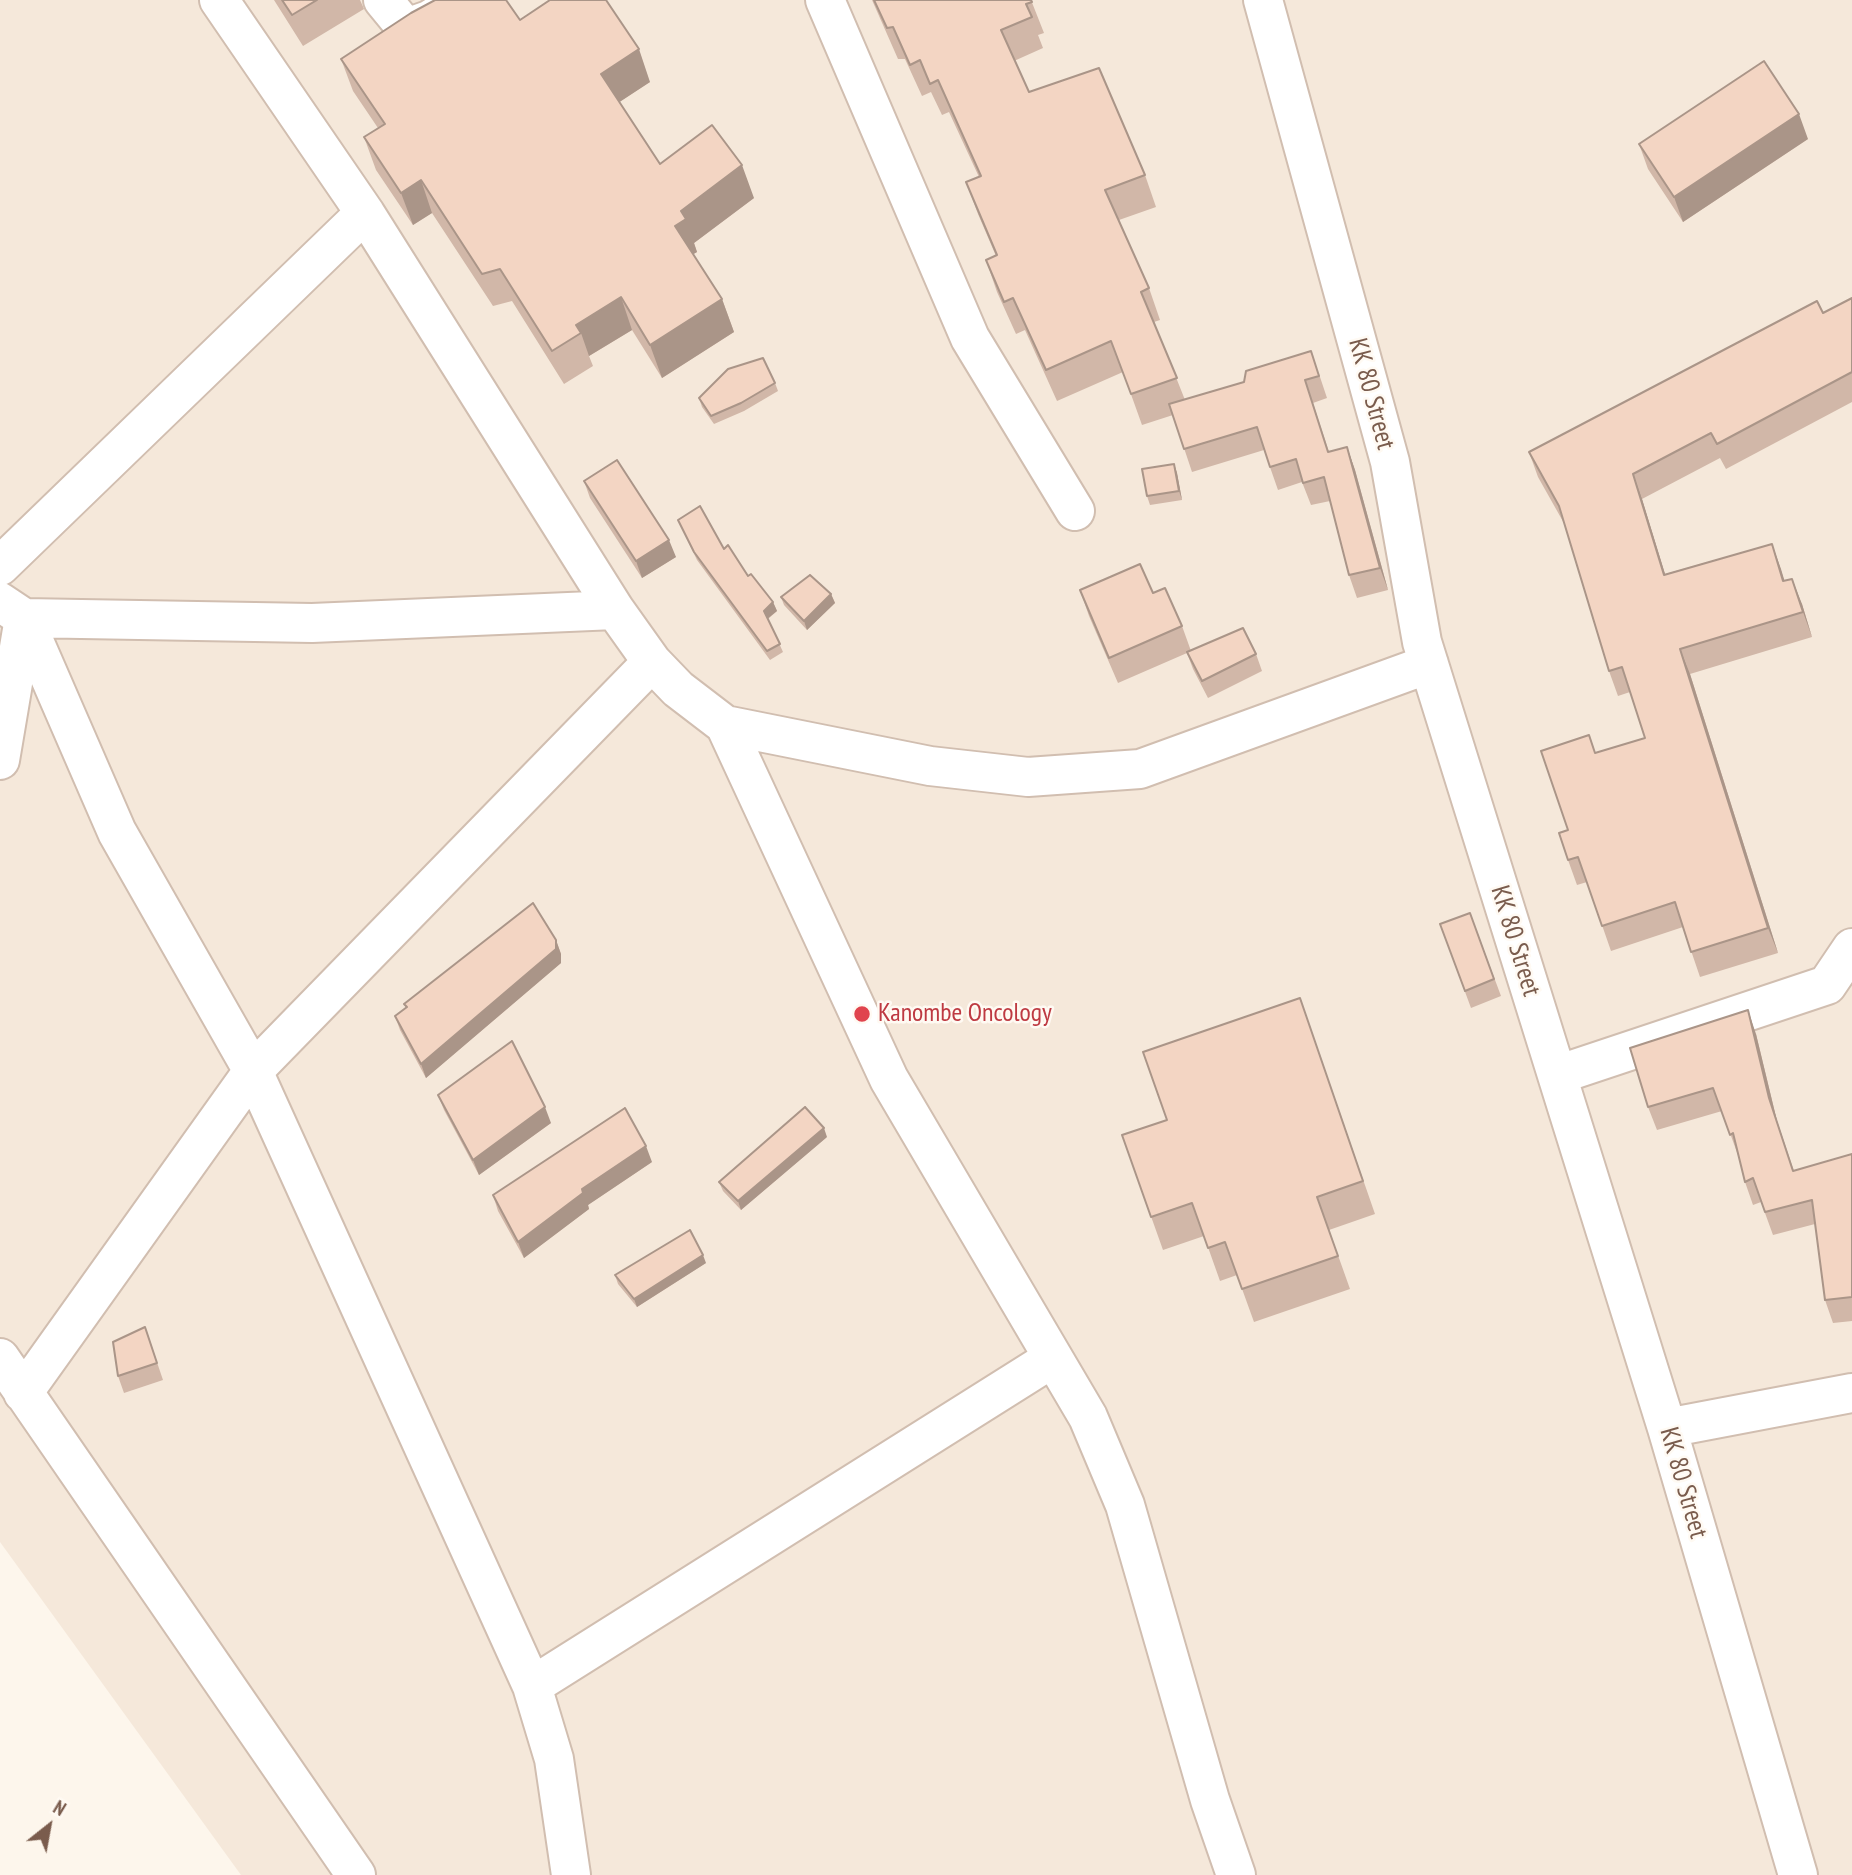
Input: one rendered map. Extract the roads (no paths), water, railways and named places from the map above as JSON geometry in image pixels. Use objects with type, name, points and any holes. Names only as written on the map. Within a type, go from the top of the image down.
[{"type":"street","points":[[219,0],[365,213],[615,610],[652,662],[678,689],[725,725],[930,766],[1028,777],[1140,769],[1429,664]]},
{"type":"street","points":[[383,0],[406,28],[429,20],[462,0]]},
{"type":"street","points":[[825,0],[970,338],[1075,511]]},
{"type":"street","name":"KK 80 Street","points":[[1263,0],[1390,462],[1422,642],[1667,1428],[1797,1875]]},
{"type":"street","points":[[0,566],[365,213]]},
{"type":"street","points":[[12,610],[312,623],[615,610]]},
{"type":"street","points":[[0,760],[12,610]]},
{"type":"street","points":[[12,610],[117,832],[253,1071],[532,1686],[554,1759],[571,1875]]},
{"type":"street","points":[[23,1393],[253,1071],[652,662]]},
{"type":"street","points":[[725,725],[889,1079],[1088,1417],[1125,1505],[1210,1800],[1237,1875]]},
{"type":"street","points":[[1557,1075],[1827,985],[1852,948]]},
{"type":"street","points":[[0,1358],[356,1875]]},
{"type":"street","points":[[532,1686],[1053,1358]]},
{"type":"street","points":[[1667,1428],[1852,1393]]},
{"type":"place","name":"Kanombe Oncology","points":[[862,1014]]}]
